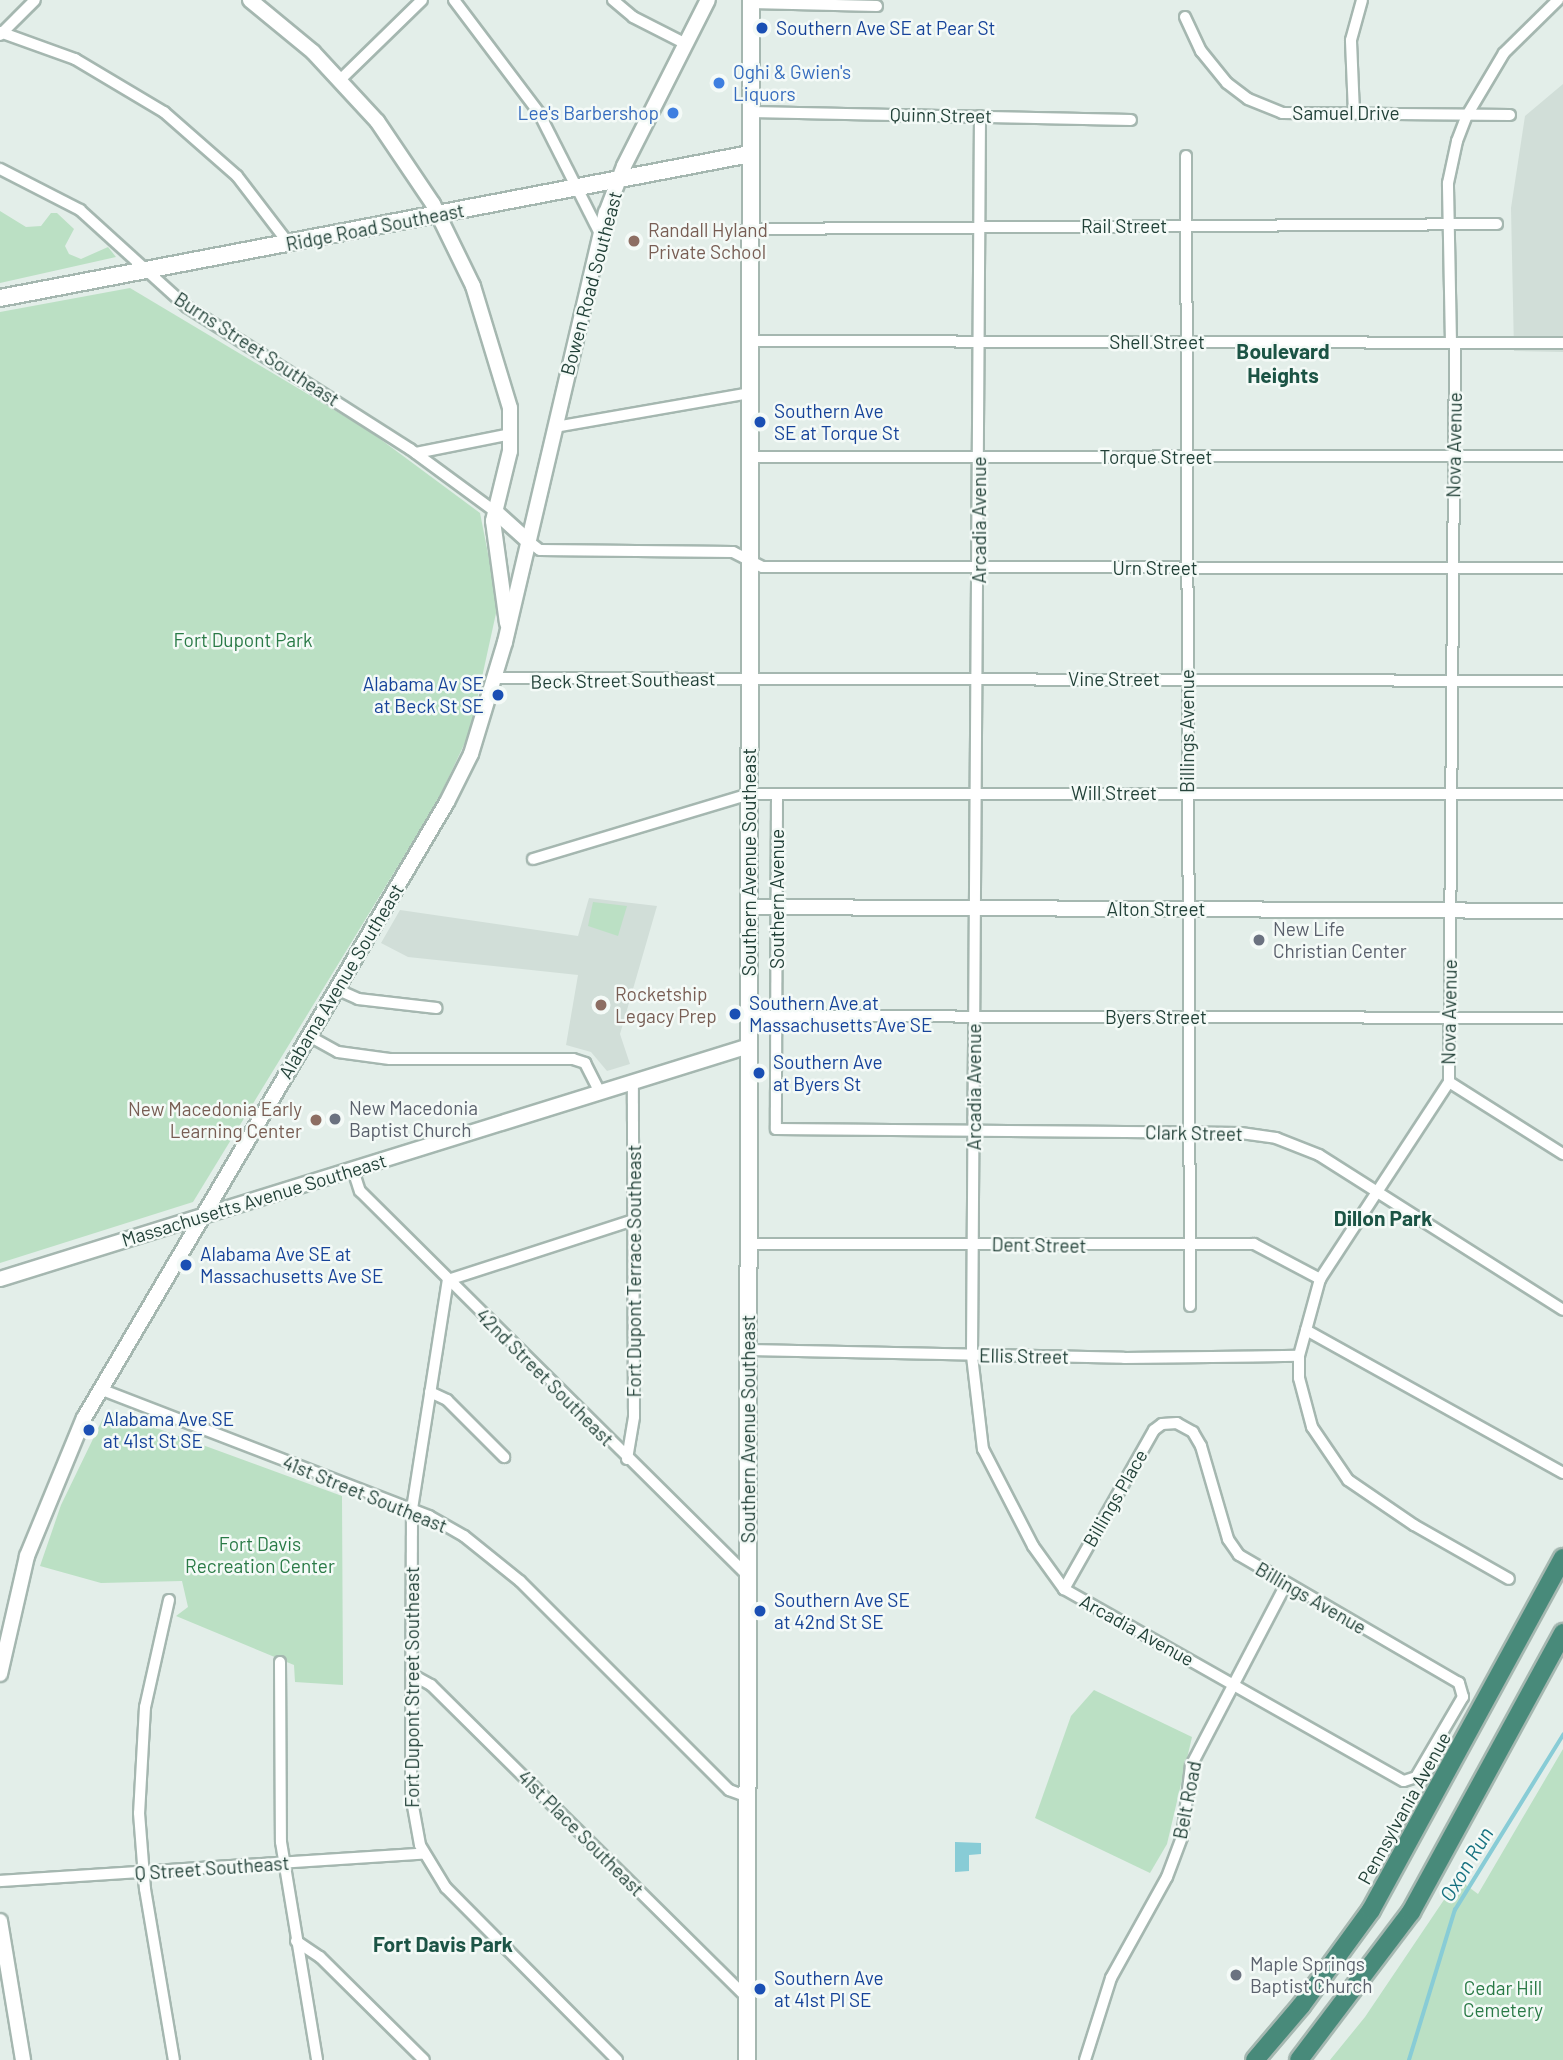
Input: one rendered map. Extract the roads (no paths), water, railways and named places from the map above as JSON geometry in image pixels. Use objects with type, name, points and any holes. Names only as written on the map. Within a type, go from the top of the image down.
[{"type":"highway","name":"Pennsylvania Avenue","points":[[1255,2060],[1301,2006],[1371,1910],[1563,1558]]},
{"type":"highway","points":[[1299,2060],[1411,1912],[1563,1633]]},
{"type":"main road","name":"Southern Avenue Southeast","points":[[747,2060],[751,2]]},
{"type":"main road","name":"Ridge Road Southeast","points":[[0,298],[750,154]]},
{"type":"street","points":[[35,0],[1,33],[90,67],[181,125],[244,183],[289,244]]},
{"type":"street","points":[[250,0],[341,79],[393,143],[439,215],[491,333],[508,399],[511,434],[493,529],[508,628]]},
{"type":"street","points":[[341,79],[422,0]]},
{"type":"street","points":[[454,0],[539,113],[600,233]]},
{"type":"street","points":[[612,0],[633,17],[686,44]]},
{"type":"street","name":"Bowen Road Southeast","points":[[527,540],[600,233],[618,181],[708,0]]},
{"type":"street","points":[[1354,113],[1352,40],[1362,0]]},
{"type":"street","points":[[1558,0],[1563,6]]},
{"type":"street","name":"Nova Avenue","points":[[1509,1579],[1405,1519],[1348,1480],[1312,1427],[1298,1356],[1320,1279],[1449,1082],[1454,457],[1449,174],[1466,117],[1511,43],[1558,0]]},
{"type":"street","points":[[751,2],[877,6]]},
{"type":"street","name":"Samuel Drive","points":[[1185,18],[1208,62],[1248,99],[1282,113],[1466,117],[1510,115]]},
{"type":"street","name":"Quinn Street","points":[[751,112],[1131,120]]},
{"type":"street","name":"Arcadia Avenue","points":[[980,116],[972,1356],[986,1460],[1048,1572],[1064,1589],[1404,1781],[1416,1777],[1438,1740]]},
{"type":"street","name":"Billings Avenue","points":[[1186,156],[1187,1247],[1190,1306]]},
{"type":"street","name":"Burns Street Southeast","points":[[0,169],[86,215],[193,312],[416,453],[497,513],[527,540]]},
{"type":"street","name":"Rail Street","points":[[750,229],[1497,224]]},
{"type":"street","name":"Shell Street","points":[[750,341],[980,344],[1563,343]]},
{"type":"street","points":[[555,427],[750,393]]},
{"type":"street","points":[[416,453],[511,434]]},
{"type":"street","name":"Torque Street","points":[[750,457],[1563,456]]},
{"type":"street","name":"Urn Street","points":[[527,540],[540,550],[731,552],[762,567],[1563,568]]},
{"type":"street","name":"Alabama Avenue Southeast","points":[[0,1674],[20,1581],[40,1520],[100,1389],[453,792],[477,738],[496,678],[527,540]]},
{"type":"street","name":"Beck Street Southeast","points":[[496,678],[750,678]]},
{"type":"street","name":"Vine Street","points":[[750,678],[1563,681]]},
{"type":"street","name":"Will Street","points":[[533,859],[749,794],[1563,794]]},
{"type":"street","name":"Southern Avenue","points":[[776,1129],[777,794]]},
{"type":"street","name":"Alton Street","points":[[748,908],[1563,911]]},
{"type":"street","points":[[336,989],[358,999],[436,1008]]},
{"type":"street","name":"Byers Street","points":[[749,1016],[1563,1018]]},
{"type":"street","points":[[309,1036],[338,1052],[390,1059],[573,1059],[585,1063],[600,1092]]},
{"type":"street","name":"Massachusetts Avenue Southeast","points":[[0,1279],[749,1046]]},
{"type":"street","name":"Fort Dupont Terrace Southeast","points":[[627,1459],[634,1418],[633,1082]]},
{"type":"street","points":[[1449,1082],[1563,1154]]},
{"type":"street","name":"Clark Street","points":[[776,1129],[1187,1132],[1276,1138],[1319,1155],[1563,1310]]},
{"type":"street","name":"42nd Street Southeast","points":[[353,1170],[360,1191],[627,1459],[748,1576]]},
{"type":"street","points":[[448,1280],[634,1220]]},
{"type":"street","name":"Dent Street","points":[[749,1244],[1187,1247],[1254,1244],[1270,1248],[1320,1279]]},
{"type":"street","name":"Fort Dupont Street Southeast","points":[[448,1280],[412,1509],[411,1795],[424,1854],[446,1888],[617,2060]]},
{"type":"street","points":[[1306,1330],[1563,1474]]},
{"type":"street","name":"Ellis Street","points":[[748,1350],[972,1356],[1298,1356]]},
{"type":"street","name":"41st Street Southeast","points":[[100,1389],[412,1509],[451,1528],[503,1565],[729,1790],[748,1797]]},
{"type":"street","points":[[430,1392],[447,1400],[504,1457]]},
{"type":"street","name":"Billings Avenue","points":[[1177,1423],[1194,1432],[1201,1446],[1228,1539],[1238,1555],[1460,1683],[1463,1697],[1438,1740]]},
{"type":"street","name":"Billings Place","points":[[1064,1589],[1154,1430],[1162,1424],[1177,1423]]},
{"type":"street","name":"Belt Road","points":[[1085,2060],[1122,1954],[1167,1877],[1182,1837],[1191,1766],[1231,1681],[1286,1584]]},
{"type":"street","points":[[169,1600],[152,1665],[142,1728],[138,1789],[143,1872],[174,2060]]},
{"type":"street","points":[[280,1662],[284,1863],[317,2060]]},
{"type":"street","name":"41st Place Southeast","points":[[411,1674],[431,1685],[747,1998]]},
{"type":"street","name":"Q Street Southeast","points":[[0,1881],[424,1854]]},
{"type":"street","points":[[0,1921],[23,2060]]},
{"type":"street","points":[[296,1941],[320,1957],[424,2060]]},
{"type":"water","points":[[955,1842],[981,1843],[981,1854],[969,1855],[969,1871],[955,1872]]},
{"type":"waterway","name":"Oxon Run","points":[[1409,2060],[1455,1910],[1563,1735]]},
{"type":"place","name":"Southern Ave SE at Pear St","points":[[762,28]]},
{"type":"place","name":"Oghi & Gwien's Liquors","points":[[719,83]]},
{"type":"place","name":"Lee's Barbershop","points":[[673,113]]},
{"type":"place","name":"Randall Hyland Private School","points":[[634,241]]},
{"type":"place","name":"Southern Ave SE at Torque St","points":[[760,422]]},
{"type":"place","name":"Alabama Av SE at Beck St SE","points":[[498,695]]},
{"type":"place","name":"New Life Christian Center","points":[[1259,940]]},
{"type":"place","name":"Rocketship Legacy Prep","points":[[601,1005]]},
{"type":"place","name":"Southern Ave at Massachusetts Ave SE","points":[[735,1014]]},
{"type":"place","name":"Southern Ave at Byers St","points":[[759,1073]]},
{"type":"place","name":"New Macedonia Baptist Church","points":[[335,1119]]},
{"type":"place","name":"New Macedonia Early Learning Center","points":[[316,1120]]},
{"type":"place","name":"Alabama Ave SE at Massachusetts Ave SE","points":[[186,1265]]},
{"type":"place","name":"Alabama Ave SE at 41st St SE","points":[[89,1430]]},
{"type":"place","name":"Southern Ave SE at 42nd St SE","points":[[760,1611]]},
{"type":"place","name":"Maple Springs Baptist Church","points":[[1236,1975]]},
{"type":"place","name":"Southern Ave at 41st Pl SE","points":[[760,1989]]},
{"type":"district","name":"Boulevard Heights","points":[[1283,363]]},
{"type":"district","name":"Dillon Park","points":[[1383,1218]]},
{"type":"district","name":"Fort Davis Park","points":[[443,1944]]},
{"type":"park label","name":"Fort Dupont Park","points":[[243,640]]},
{"type":"park label","name":"Fort Davis Recreation Center","points":[[260,1555]]},
{"type":"park label","name":"Cedar Hill Cemetery","points":[[1503,1999]]}]
